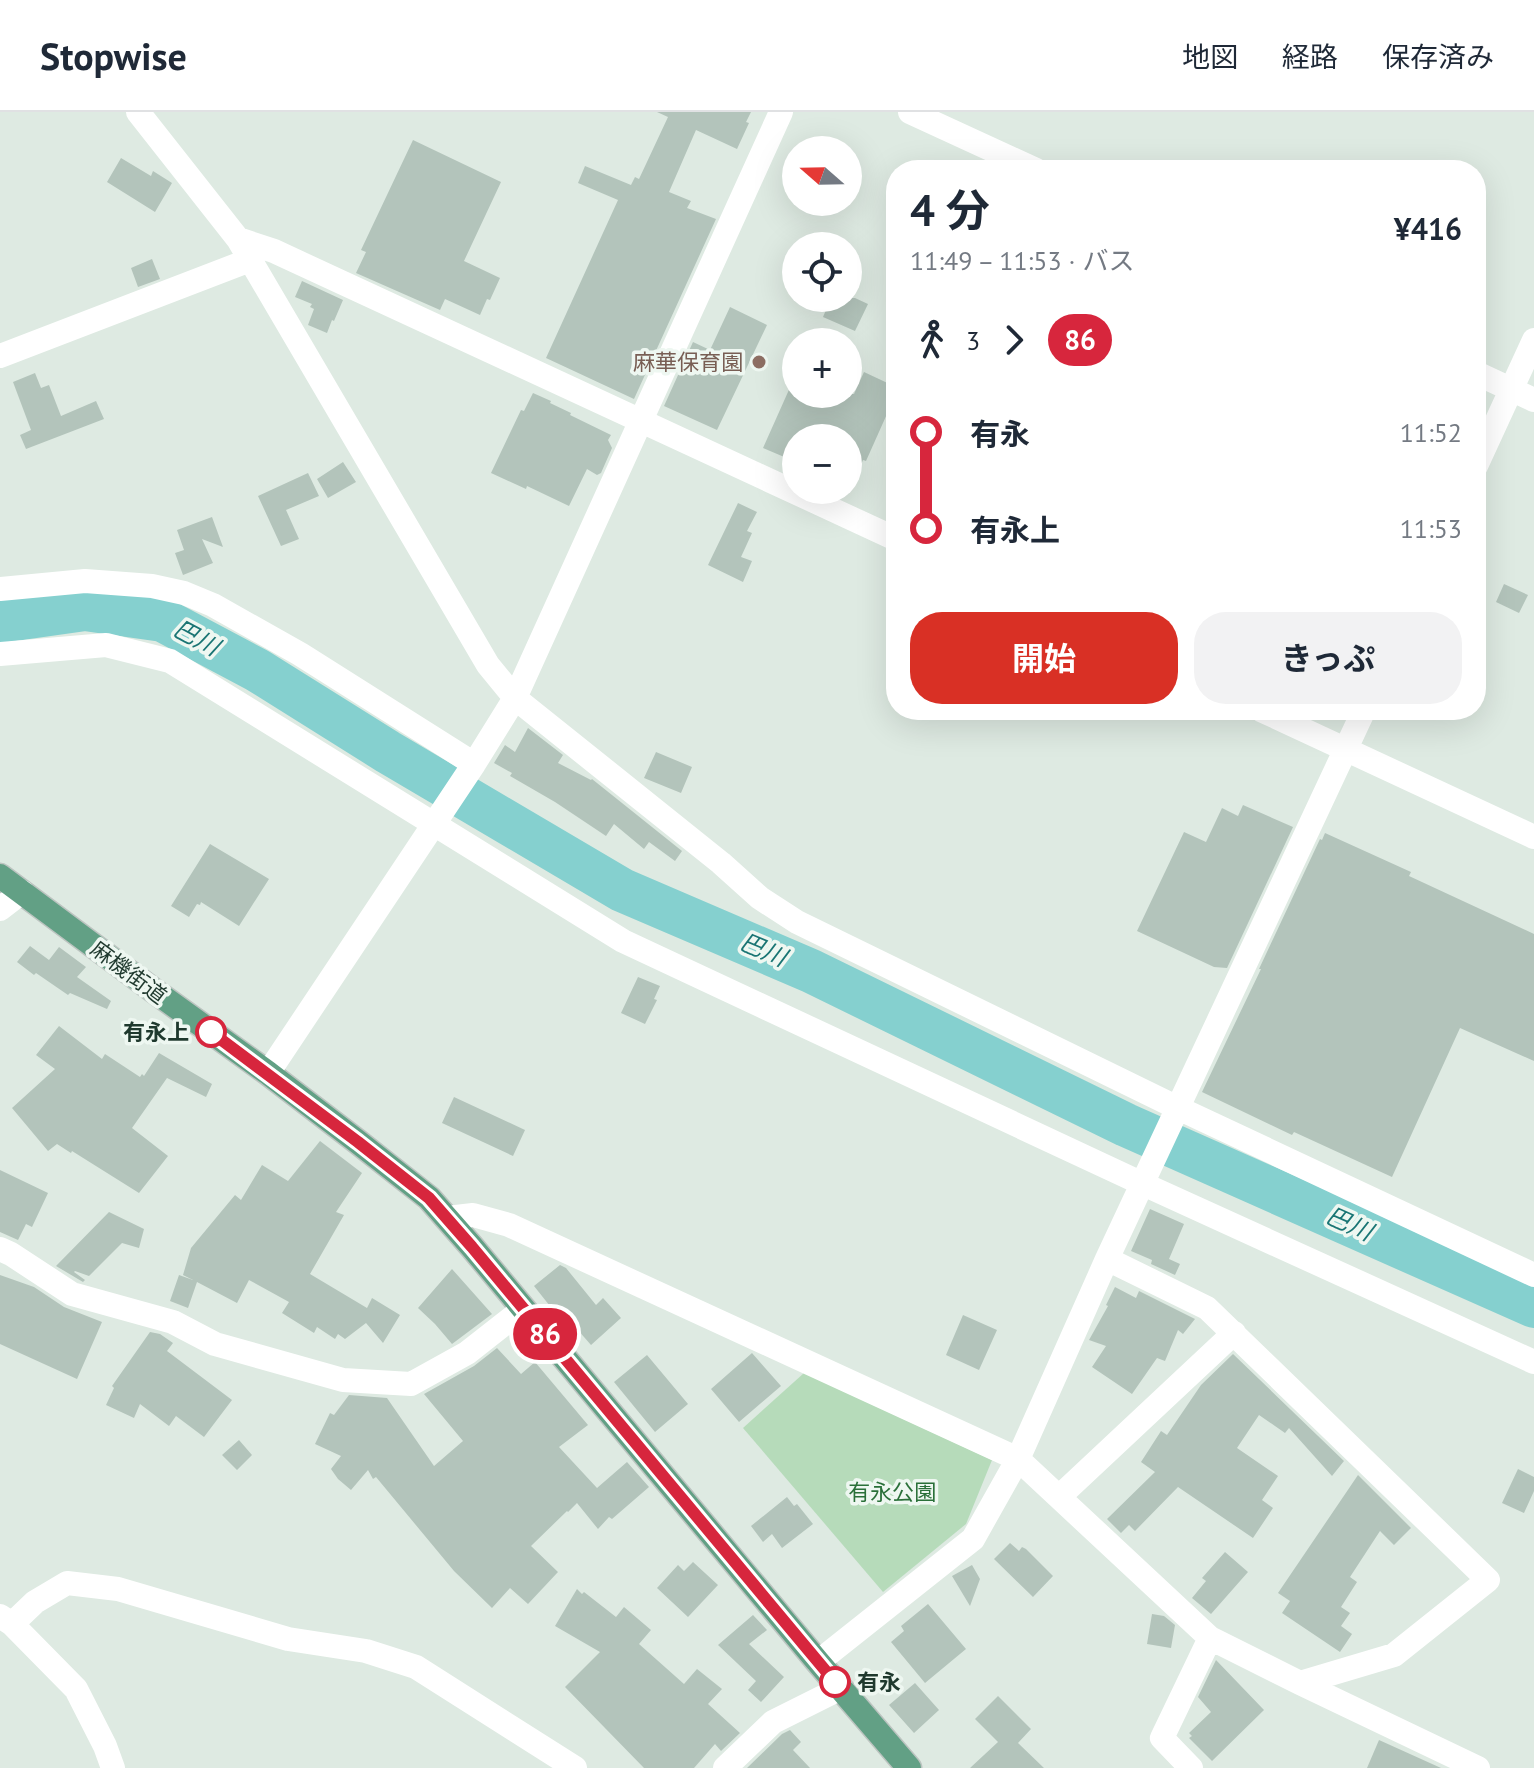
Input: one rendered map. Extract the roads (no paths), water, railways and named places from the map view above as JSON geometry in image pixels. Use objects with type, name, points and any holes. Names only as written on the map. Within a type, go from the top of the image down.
[{"type":"main road","name":"麻機街道","points":[[0,876],[268,1073],[429,1198],[909,1768]]},
{"type":"street","points":[[138,112],[244,249],[488,665],[515,698],[721,863],[760,898],[797,922],[1178,1108],[1534,1275]]},
{"type":"street","points":[[268,1073],[515,698],[781,112]]},
{"type":"street","points":[[910,112],[1014,160]]},
{"type":"street","points":[[0,356],[244,249],[274,251],[886,534]]},
{"type":"street","points":[[1486,444],[1534,340]]},
{"type":"street","points":[[1486,378],[1534,400]]},
{"type":"street","points":[[0,589],[85,581],[152,586],[184,593],[213,605],[300,654],[474,764]]},
{"type":"street","points":[[0,654],[106,645],[170,661],[623,941],[1143,1184],[1534,1362]]},
{"type":"street","points":[[1282,720],[1534,837]]},
{"type":"street","points":[[818,1662],[973,1539],[1018,1459],[1107,1259],[1360,720]]},
{"type":"street","points":[[0,909],[22,892]]},
{"type":"street","points":[[447,1218],[473,1215],[509,1225],[1018,1459],[1210,1638],[1478,1768]]},
{"type":"street","points":[[0,1249],[72,1294],[173,1322],[215,1344],[343,1380],[411,1384],[467,1353],[523,1309]]},
{"type":"street","points":[[1107,1259],[1207,1308],[1488,1580],[1394,1655],[1300,1683]]},
{"type":"street","points":[[1060,1496],[1234,1333]]},
{"type":"street","points":[[113,1768],[76,1689],[6,1620],[67,1583],[118,1589],[288,1639],[366,1651],[416,1667],[575,1768]]},
{"type":"street","points":[[1191,1768],[1162,1738],[1210,1638]]},
{"type":"street","points":[[725,1768],[773,1722],[841,1688]]},
{"type":"waterway","name":"巴川","points":[[0,621],[85,609],[163,620],[257,670],[388,752],[622,890],[811,971],[1126,1125],[1534,1306]]},
{"type":"place","name":"麻華保育園","points":[[759,362]]},
{"type":"place","name":"有永上","points":[[211,1032]]},
{"type":"place","name":"有永","points":[[835,1682]]},
{"type":"park label","name":"有永公園","points":[[892,1492]]}]
